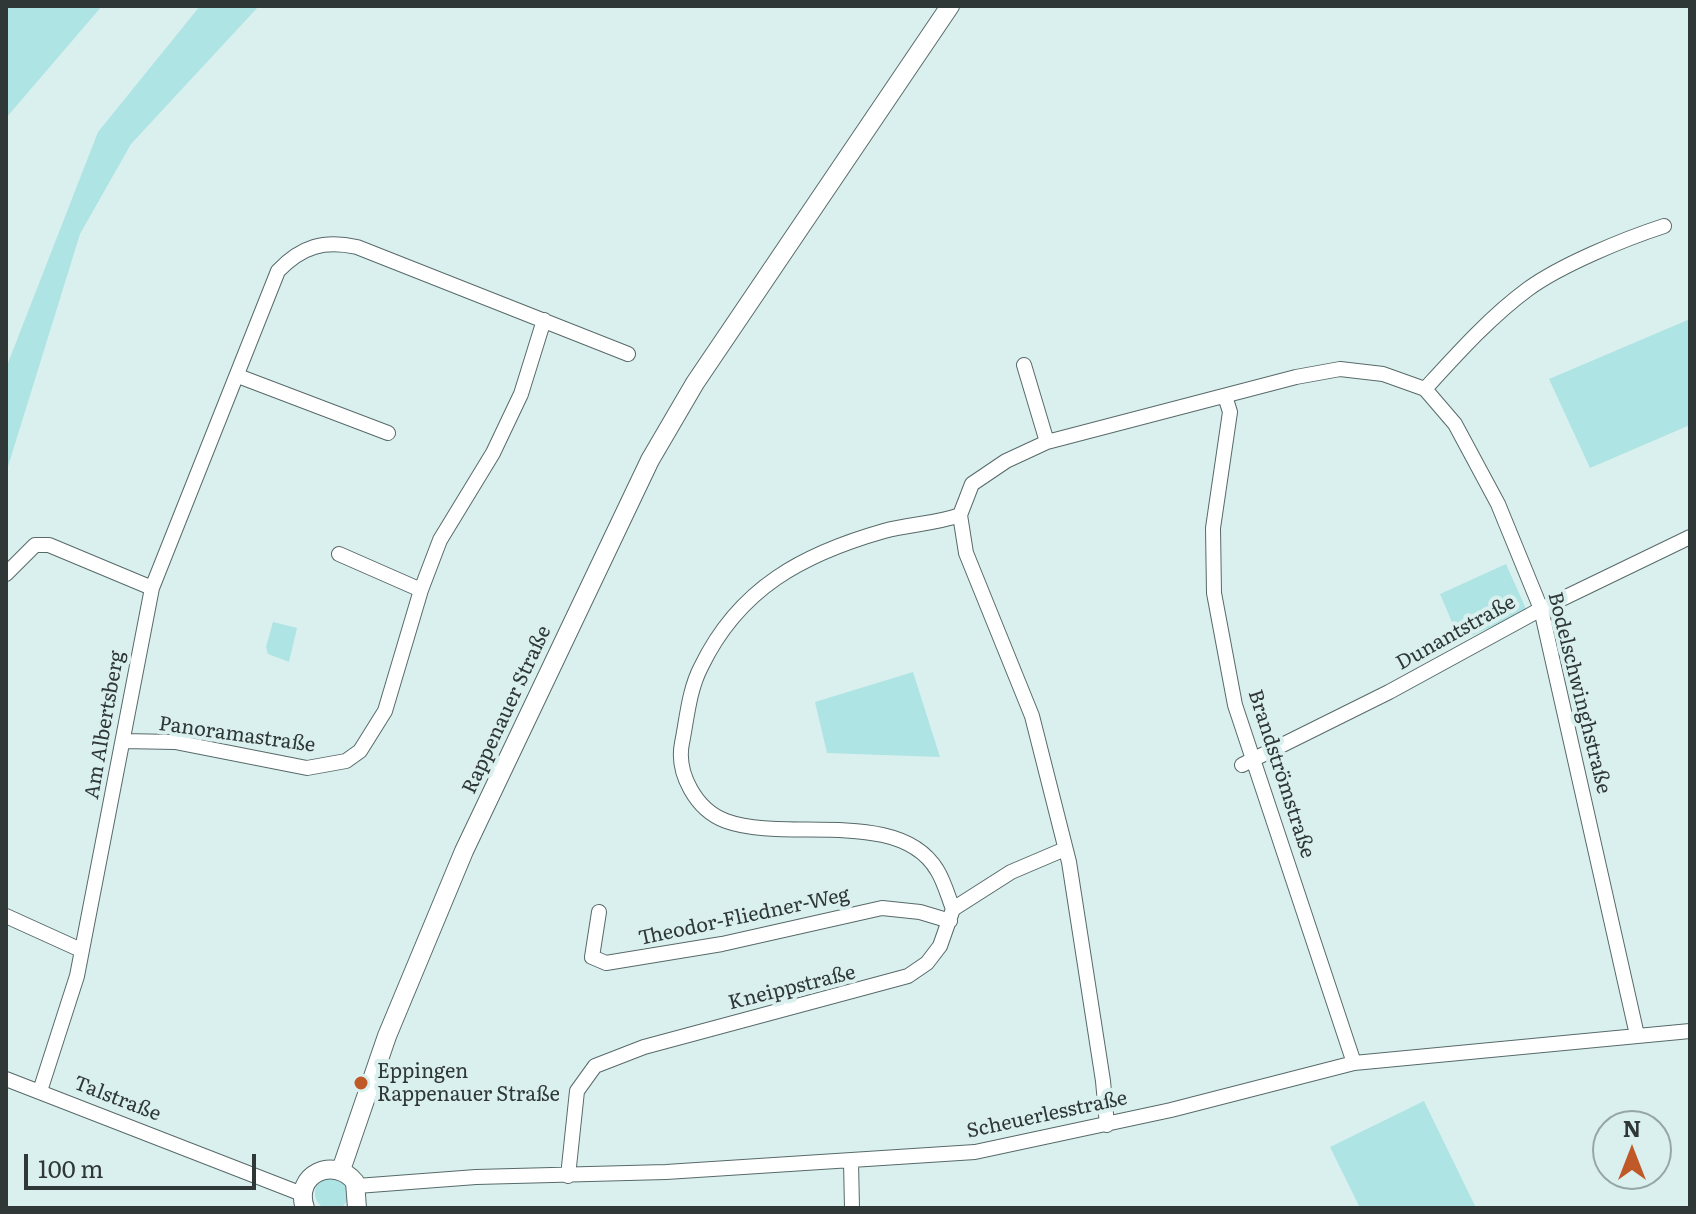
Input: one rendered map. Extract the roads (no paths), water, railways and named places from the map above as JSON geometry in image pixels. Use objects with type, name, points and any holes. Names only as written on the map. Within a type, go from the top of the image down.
[{"type":"street","name":"Rappenauer Straße","points":[[341,1170],[408,980],[497,781],[650,460],[695,383],[950,6]]},
{"type":"street","points":[[1425,389],[1472,338],[1530,287],[1630,237],[1664,226]]},
{"type":"street","name":"Am Albertsberg","points":[[40,1091],[77,976],[152,588],[278,271],[295,254],[312,246],[336,242],[357,247],[628,354]]},
{"type":"street","name":"Panoramastraße","points":[[123,741],[175,742],[307,768],[346,761],[373,736],[385,711],[421,590],[440,540],[493,453],[521,394],[544,320]]},
{"type":"street","points":[[1024,365],[1047,442]]},
{"type":"street","name":"Bodelschwinghstraße","points":[[960,515],[972,484],[1006,461],[1047,442],[1340,369],[1383,374],[1425,389],[1455,424],[1491,490],[1541,609],[1637,1035]]},
{"type":"street","points":[[238,376],[388,433]]},
{"type":"street","name":"Brandströmstraße","points":[[1225,396],[1230,412],[1213,528],[1214,593],[1235,705],[1248,762],[1354,1063]]},
{"type":"street","points":[[1065,849],[1011,872],[952,915],[936,868],[907,841],[867,833],[781,829],[725,821],[704,807],[689,789],[680,752],[700,667],[761,585],[824,551],[886,530],[960,515],[966,553],[1032,716],[1065,849],[1103,1081],[1107,1125]]},
{"type":"street","name":"Dunantstraße","points":[[1248,762],[1389,692],[1541,609],[1690,537]]},
{"type":"street","points":[[6,574],[35,545],[49,545],[152,588]]},
{"type":"street","points":[[339,554],[421,590]]},
{"type":"street","name":"Theodor-Fliedner-Weg","points":[[599,912],[592,957],[606,963],[707,947],[882,908],[952,915]]},
{"type":"street","name":"Kneippstraße","points":[[568,1176],[577,1091],[595,1066],[644,1047],[908,976],[927,963],[940,946],[952,915]]},
{"type":"street","points":[[6,916],[81,950]]},
{"type":"street","name":"Scheuerlesstraße","points":[[357,1186],[476,1177],[568,1176],[851,1162],[975,1152],[1107,1125],[1354,1063],[1690,1031]]},
{"type":"street","name":"Talstraße","points":[[6,1079],[286,1191],[304,1201]]},
{"type":"street","points":[[851,1162],[852,1208]]},
{"type":"street","points":[[304,1201],[305,1184],[320,1170],[341,1170],[357,1186],[357,1208]]},
{"type":"place","name":"Eppingen Rappenauer Straße","points":[[361,1083]]}]
